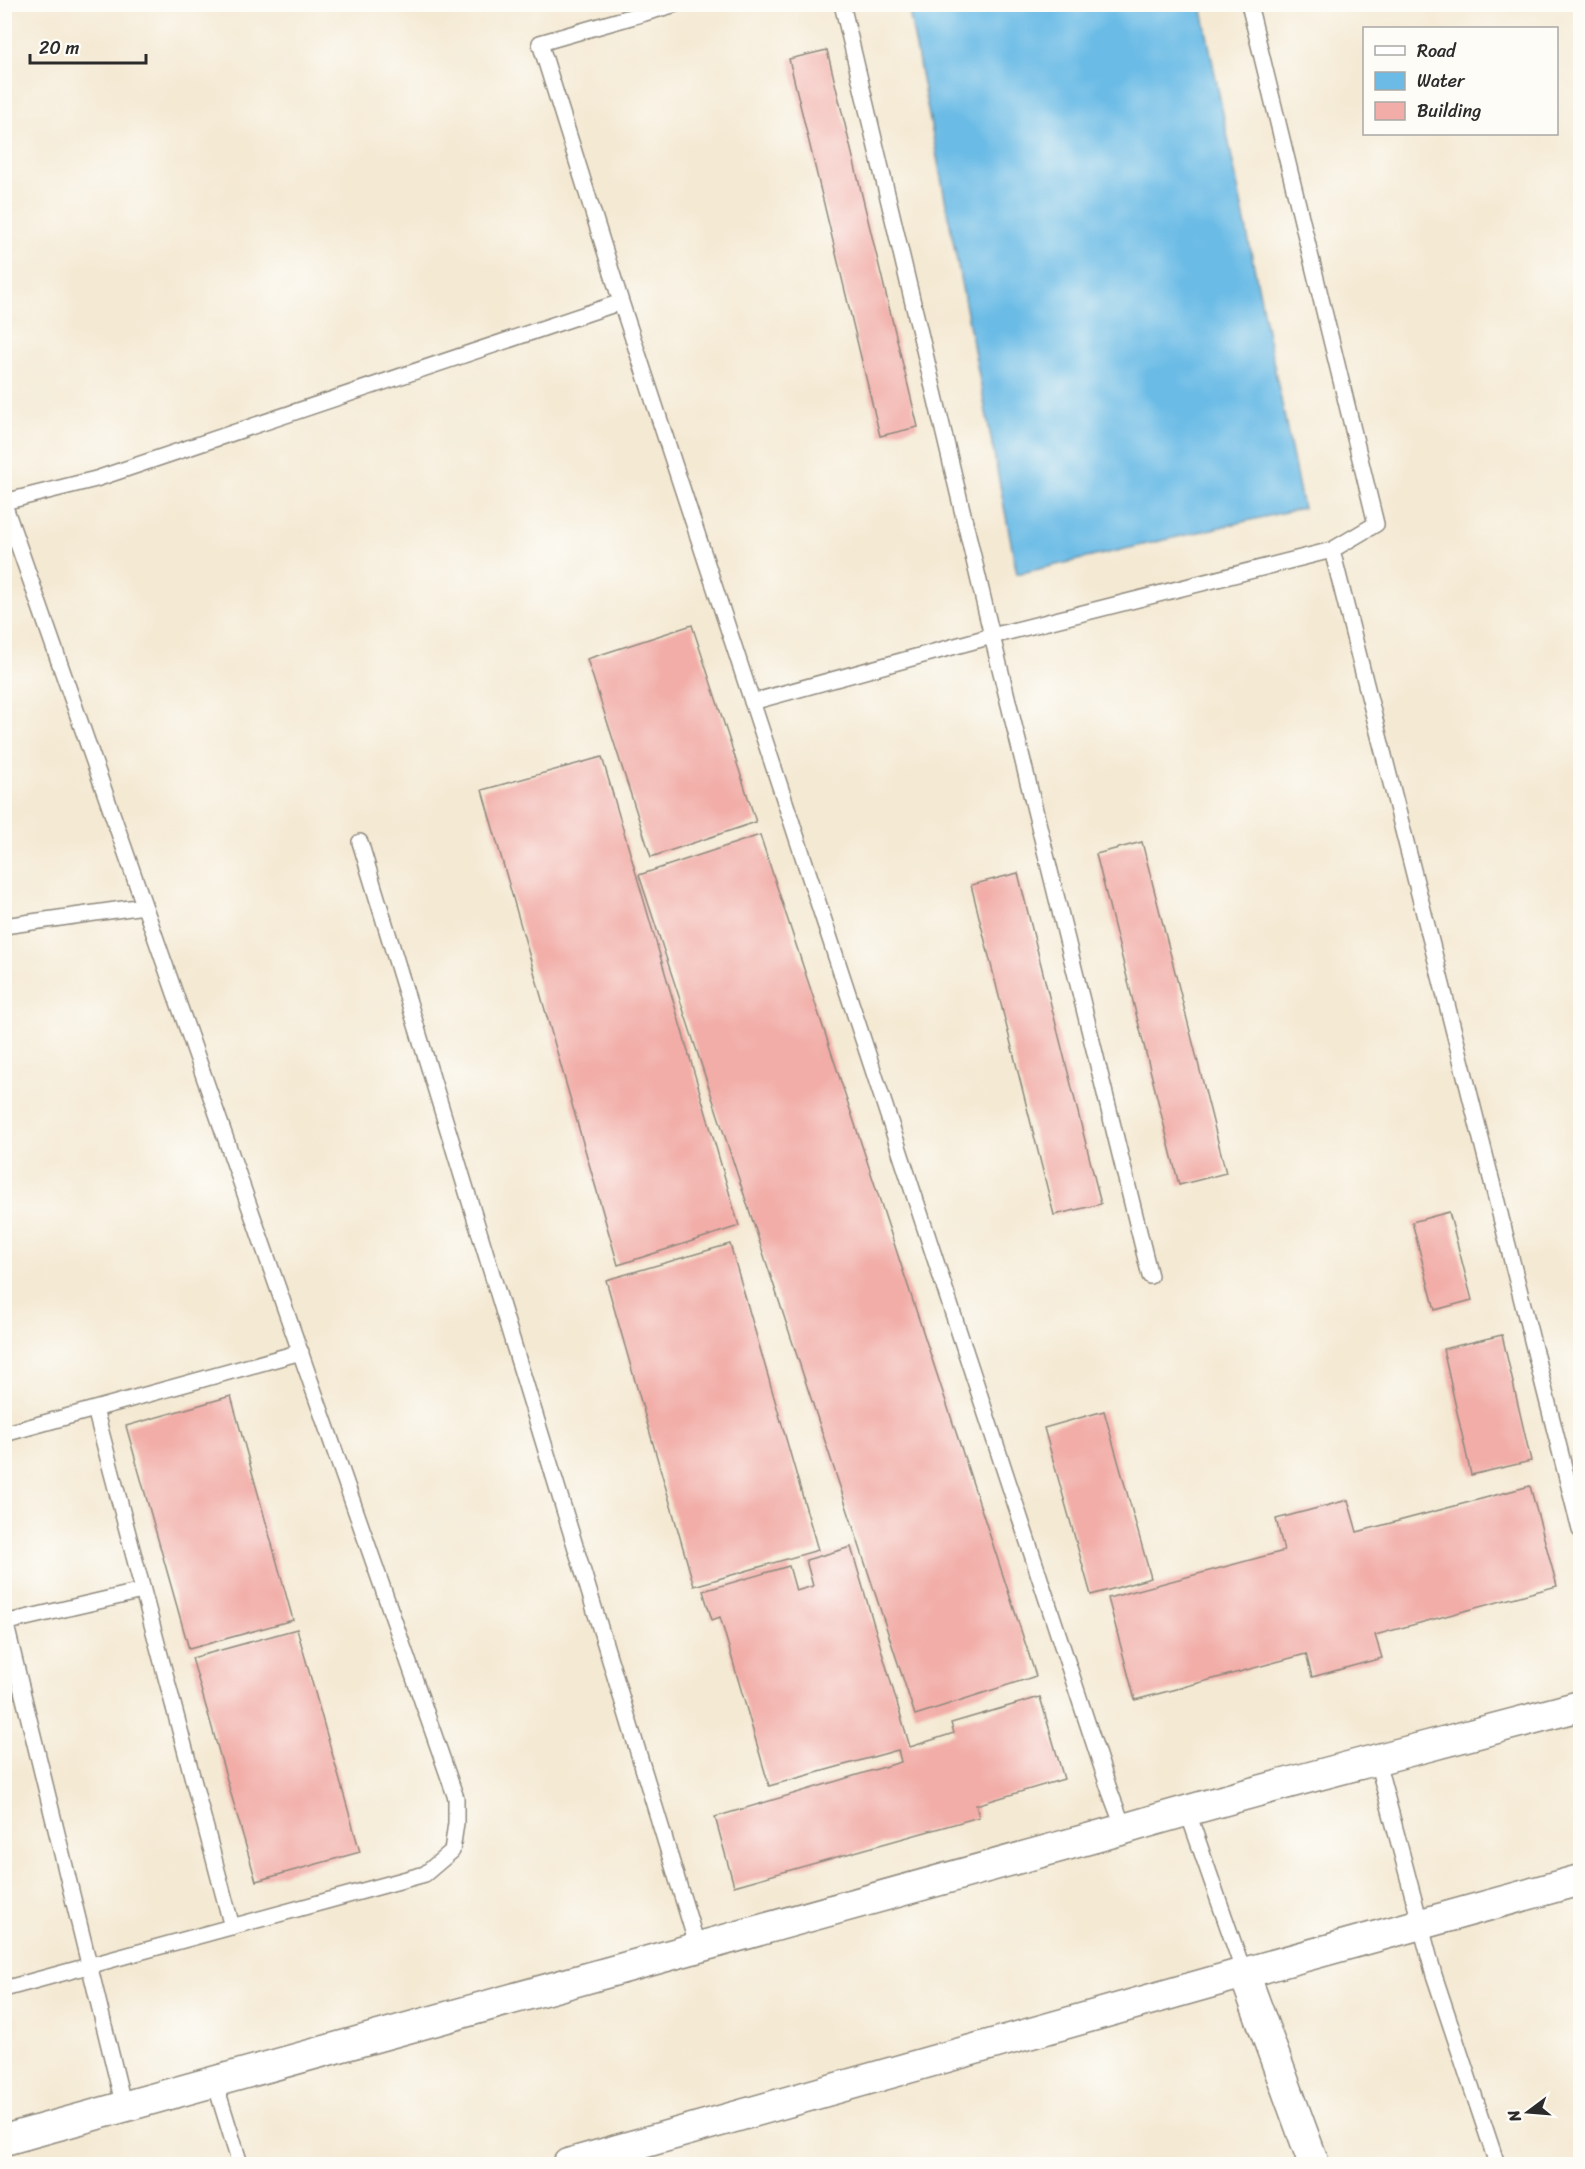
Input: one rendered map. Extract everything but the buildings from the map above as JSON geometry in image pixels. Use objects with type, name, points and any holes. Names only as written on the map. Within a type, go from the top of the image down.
[{"type":"street","points":[[4,2140],[215,2083],[1269,1787],[1377,1761],[1581,1706]]},
{"type":"street","points":[[568,2164],[1581,1880]]},
{"type":"street","points":[[1244,1973],[1314,2164]]},
{"type":"lane","points":[[676,4],[540,43],[621,302],[1105,1778],[1124,1829]]},
{"type":"lane","points":[[842,4],[992,636],[1150,1276]]},
{"type":"lane","points":[[752,702],[992,636],[1332,550],[1376,524],[1249,4]]},
{"type":"lane","points":[[4,1989],[425,1874],[452,1851],[456,1823],[456,1798],[4,503],[96,479],[621,302]]},
{"type":"lane","points":[[1332,550],[1581,1530]]},
{"type":"lane","points":[[360,842],[698,1947]]},
{"type":"lane","points":[[4,926],[144,906]]},
{"type":"lane","points":[[4,1434],[301,1352]]},
{"type":"lane","points":[[94,1409],[232,1927]]},
{"type":"lane","points":[[124,2107],[5,1621],[142,1591]]},
{"type":"lane","points":[[1377,1761],[1434,1975],[1497,2164]]},
{"type":"lane","points":[[1187,1810],[1244,1973]]},
{"type":"lane","points":[[215,2083],[240,2164]]},
{"type":"water","points":[[941,5],[1201,5],[1303,508],[1017,574],[909,11]]}]
